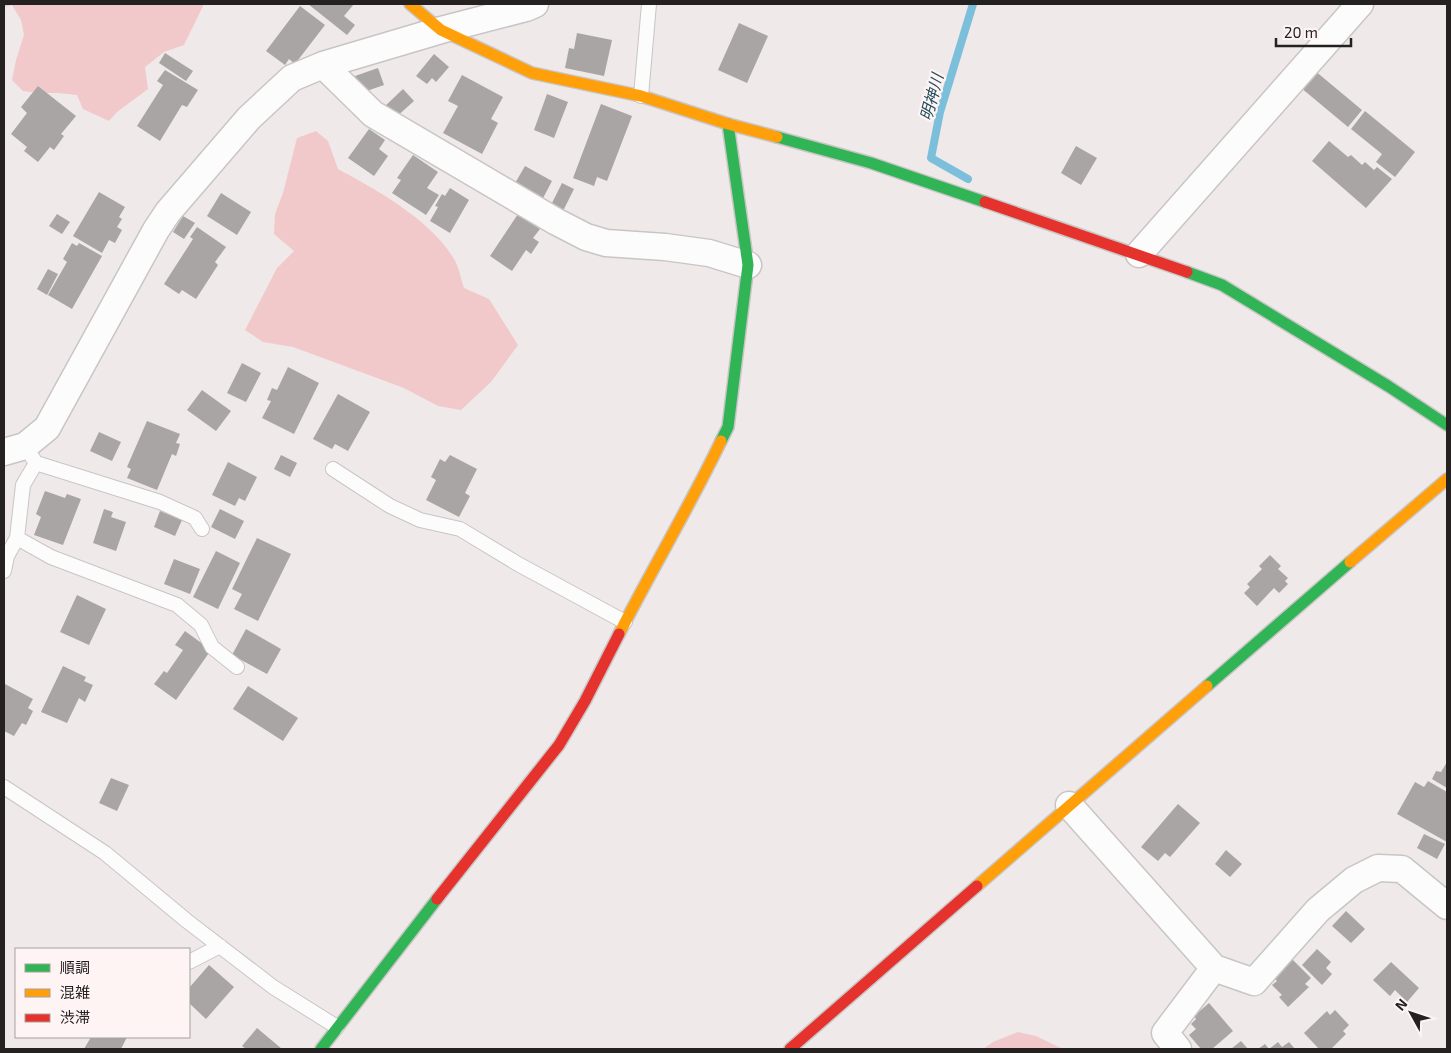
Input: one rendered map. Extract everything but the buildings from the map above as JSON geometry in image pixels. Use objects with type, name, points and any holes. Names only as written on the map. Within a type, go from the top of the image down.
[{"type":"street","points":[[410,4],[441,30],[532,73],[641,96],[728,124],[871,163],[1139,254],[1222,285],[1388,386],[1447,425]]},
{"type":"street","points":[[22,454],[47,428],[156,230],[168,212],[249,118],[292,78],[323,65],[535,4]]},
{"type":"street","points":[[1139,254],[1360,4]]},
{"type":"street","points":[[323,65],[372,114],[586,237],[606,243],[665,247],[709,253],[748,265]]},
{"type":"street","points":[[321,1049],[559,745],[585,701],[625,622],[700,485],[728,427],[748,265],[728,124]]},
{"type":"street","points":[[790,1049],[1447,479]]},
{"type":"street","points":[[1069,805],[1214,968],[1254,982],[1318,910],[1354,880],[1378,868],[1402,869],[1447,906]]},
{"type":"street","points":[[1178,1049],[1165,1033],[1214,968]]},
{"type":"lane","points":[[641,96],[649,4]]},
{"type":"lane","points":[[4,571],[7,556],[17,538],[23,485],[22,454],[160,502],[195,518],[202,529]]},
{"type":"lane","points":[[333,469],[390,506],[420,520],[460,529],[518,564],[625,622]]},
{"type":"lane","points":[[17,538],[51,557],[177,605],[201,625],[212,647],[237,667]]},
{"type":"lane","points":[[4,787],[105,853],[187,921],[273,987],[337,1027]]},
{"type":"lane","points":[[190,961],[220,946]]},
{"type":"shaded area","points":[[4,4],[204,4],[184,45],[164,52],[145,67],[148,89],[117,112],[109,121],[83,109],[77,95],[23,91],[12,80],[24,35],[21,20],[12,5],[4,7]]},
{"type":"shaded area","points":[[316,131],[328,141],[338,169],[386,196],[432,231],[454,259],[464,288],[489,299],[518,345],[491,382],[461,410],[438,406],[404,388],[293,347],[263,342],[245,330],[277,268],[294,251],[274,234],[275,214],[283,193],[297,138]]},
{"type":"shaded area","points":[[1018,1032],[1036,1036],[1063,1049],[983,1049],[993,1042]]},
{"type":"waterway","name":"明神川","points":[[968,179],[931,158],[940,112],[973,4]]},
{"type":"traffic: fast","points":[[721,441],[728,427],[748,265],[728,124]]},
{"type":"traffic: fast","points":[[777,137],[871,163],[985,202]]},
{"type":"traffic: fast","points":[[1187,272],[1222,285],[1388,386],[1447,425]]},
{"type":"traffic: fast","points":[[1207,686],[1350,562]]},
{"type":"traffic: fast","points":[[321,1049],[437,899]]},
{"type":"traffic: slow","points":[[410,4],[441,30],[532,73],[641,96],[728,124],[777,137]]},
{"type":"traffic: slow","points":[[619,634],[721,441]]},
{"type":"traffic: slow","points":[[1350,562],[1447,479]]},
{"type":"traffic: slow","points":[[977,886],[1207,686]]},
{"type":"traffic: jam","points":[[985,202],[1187,272]]},
{"type":"traffic: jam","points":[[437,899],[559,745],[585,701],[619,634]]},
{"type":"traffic: jam","points":[[790,1049],[977,886]]}]
